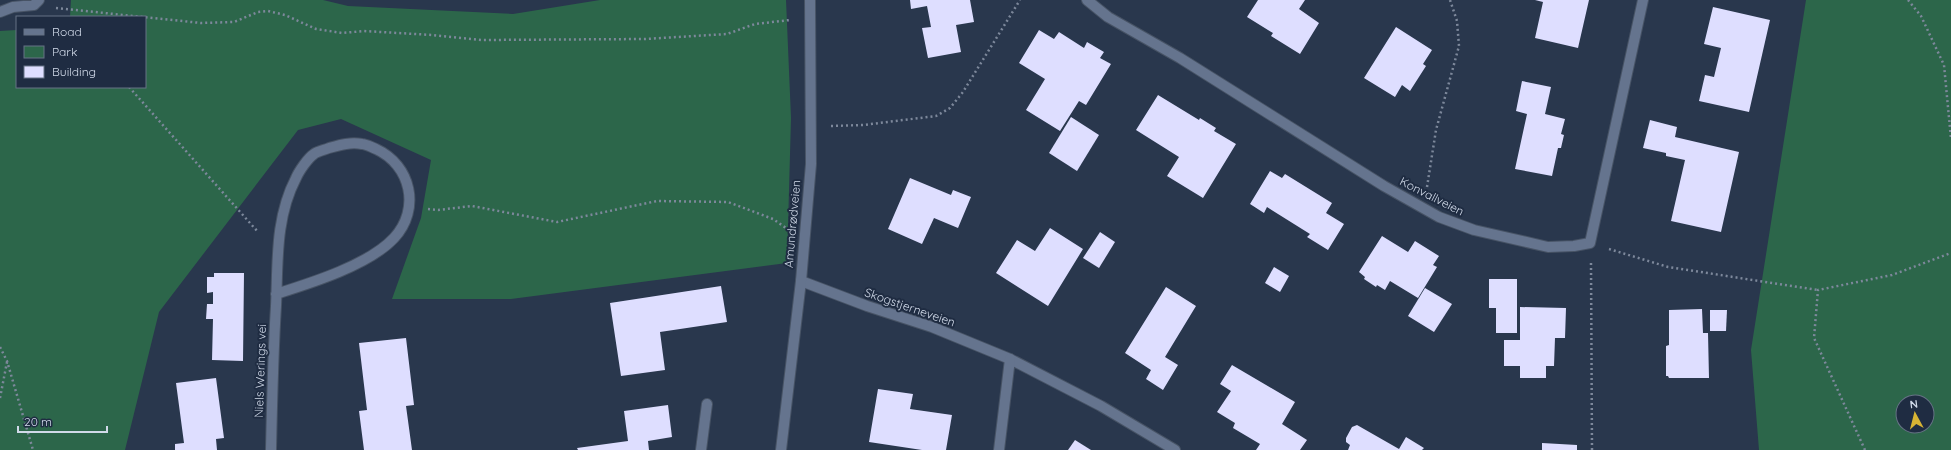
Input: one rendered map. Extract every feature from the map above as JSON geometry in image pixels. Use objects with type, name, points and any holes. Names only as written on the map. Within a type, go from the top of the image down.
[{"type":"street","name":"Amundrødveien","points":[[781,450],[801,281],[811,164],[810,0]]},
{"type":"street","name":"Konvallveien","points":[[1087,0],[1108,17],[1180,58],[1384,186],[1439,217],[1474,230],[1518,241],[1560,248],[1590,243]]},
{"type":"street","points":[[1590,243],[1643,0]]},
{"type":"street","points":[[0,12],[13,7],[36,3]]},
{"type":"street","points":[[0,4],[13,7]]},
{"type":"street","name":"Niels Werings vei","points":[[272,450],[272,394],[277,251],[282,216],[296,177],[314,154],[343,144],[363,144],[384,153],[393,160],[400,168],[408,185],[410,207],[407,216],[395,237],[382,248],[332,274],[276,294]]},
{"type":"street","name":"Skogstjerneveien","points":[[801,281],[867,306],[932,327],[1010,359],[1101,406],[1175,450]]},
{"type":"street","points":[[999,450],[1010,359]]},
{"type":"street","points":[[701,450],[707,404]]},
{"type":"path","points":[[811,126],[864,125],[898,121],[936,116],[950,108],[963,92],[1020,0]]},
{"type":"path","points":[[1423,208],[1436,130],[1458,46],[1457,21],[1450,0]]},
{"type":"path","points":[[1908,0],[1921,16],[1944,66],[1951,139]]},
{"type":"path","points":[[36,3],[143,16]]},
{"type":"path","points":[[146,16],[201,23],[234,22],[258,12],[268,11],[285,15],[316,29],[329,31],[432,35],[482,40],[645,39],[727,34],[755,24],[811,18]]},
{"type":"path","points":[[130,88],[277,251]]},
{"type":"path","points":[[410,207],[438,210],[472,206],[557,222],[657,201],[728,202],[773,219],[804,240]]},
{"type":"path","points":[[1592,450],[1592,278],[1590,243],[1668,267],[1818,290],[1892,275],[1951,252]]},
{"type":"path","points":[[1818,290],[1814,338],[1865,450]]},
{"type":"path","points":[[0,347],[8,361],[33,450]]},
{"type":"path","points":[[0,398],[8,361]]},
{"type":"green space","points":[[71,0],[323,0],[348,6],[513,14],[600,0],[786,0],[791,118],[787,263],[511,299],[392,299],[421,218],[431,160],[341,119],[298,130],[159,312],[125,450],[0,450],[0,31],[16,30],[16,88],[146,88],[146,16],[70,16]]},
{"type":"green space","points":[[1806,0],[1951,0],[1951,450],[1759,450],[1751,350]]},
{"type":"building","points":[[910,0],[970,0],[974,22],[956,25],[961,52],[928,58],[922,28],[931,27],[927,6],[911,9]]},
{"type":"building","points":[[1258,0],[1305,0],[1299,9],[1319,23],[1300,54],[1271,36],[1273,33],[1247,17]]},
{"type":"building","points":[[1535,0],[1589,0],[1578,48],[1535,38],[1543,2]]},
{"type":"building","points":[[1713,7],[1770,20],[1749,112],[1699,101],[1705,75],[1714,77],[1721,48],[1704,44]]},
{"type":"building","points":[[1396,27],[1432,50],[1423,64],[1426,66],[1410,91],[1402,85],[1395,97],[1364,78]]},
{"type":"building","points":[[1039,30],[1054,39],[1059,32],[1084,48],[1087,42],[1104,52],[1100,58],[1111,64],[1086,105],[1079,101],[1060,131],[1026,110],[1045,79],[1019,63]]},
{"type":"building","points":[[1522,81],[1551,87],[1545,114],[1565,119],[1561,134],[1564,135],[1561,148],[1558,148],[1552,176],[1515,169],[1527,114],[1516,111]]},
{"type":"building","points":[[1158,95],[1199,120],[1200,118],[1216,128],[1214,131],[1236,144],[1203,198],[1167,176],[1179,157],[1136,130]]},
{"type":"building","points":[[1071,117],[1099,135],[1077,171],[1049,153]]},
{"type":"building","points":[[1650,120],[1677,127],[1675,137],[1739,152],[1721,232],[1671,221],[1685,160],[1666,156],[1666,153],[1643,148]]},
{"type":"building","points":[[1270,171],[1282,178],[1285,174],[1332,203],[1326,213],[1344,224],[1328,250],[1307,237],[1310,234],[1267,207],[1264,213],[1250,204]]},
{"type":"building","points":[[910,178],[951,195],[953,190],[971,197],[958,228],[934,218],[922,244],[888,229]]},
{"type":"building","points":[[1050,228],[1083,249],[1048,306],[996,273],[1017,240],[1035,251]]},
{"type":"building","points":[[1100,232],[1115,242],[1099,268],[1083,258]]},
{"type":"building","points":[[1382,236],[1408,252],[1415,241],[1439,256],[1433,265],[1437,267],[1418,298],[1390,281],[1385,290],[1377,285],[1376,287],[1364,279],[1365,277],[1359,272]]},
{"type":"building","points":[[1274,267],[1289,276],[1280,292],[1265,283]]},
{"type":"building","points":[[214,273],[244,273],[243,361],[212,360],[213,319],[206,319],[207,304],[213,304],[213,292],[207,293],[207,277],[214,277]]},
{"type":"building","points":[[1489,279],[1517,279],[1517,333],[1496,333],[1496,308],[1489,308]]},
{"type":"building","points":[[721,286],[727,322],[660,332],[665,370],[621,376],[610,303]]},
{"type":"building","points":[[1166,287],[1196,306],[1165,357],[1178,365],[1163,390],[1146,379],[1151,370],[1125,353]]},
{"type":"building","points":[[1425,288],[1452,304],[1434,332],[1408,316]]},
{"type":"building","points":[[1520,307],[1566,308],[1565,338],[1555,338],[1554,366],[1546,366],[1546,378],[1520,378],[1520,366],[1504,366],[1504,340],[1520,340]]},
{"type":"building","points":[[1702,309],[1703,333],[1708,333],[1709,378],[1669,378],[1666,376],[1666,346],[1669,345],[1669,310]]},
{"type":"building","points":[[1710,310],[1727,310],[1726,331],[1710,331]]},
{"type":"building","points":[[406,338],[414,405],[406,406],[412,450],[364,450],[359,411],[367,410],[359,343]]},
{"type":"building","points":[[1232,365],[1295,402],[1282,424],[1307,440],[1300,450],[1256,450],[1260,444],[1233,428],[1235,423],[1217,412],[1231,391],[1220,384]]},
{"type":"building","points":[[216,378],[224,438],[216,439],[217,450],[175,450],[175,444],[184,443],[176,383]]},
{"type":"building","points":[[878,389],[913,394],[910,409],[952,415],[946,450],[922,450],[869,442]]},
{"type":"building","points":[[668,405],[672,437],[648,441],[649,450],[578,450],[577,448],[628,441],[624,411]]},
{"type":"building","points":[[1357,425],[1399,449],[1406,437],[1424,448],[1422,450],[1348,450],[1350,445],[1346,442],[1346,438],[1352,427]]},
{"type":"building","points":[[1075,440],[1091,450],[1068,450]]},
{"type":"building","points":[[1542,443],[1577,445],[1577,450],[1542,450]]}]
